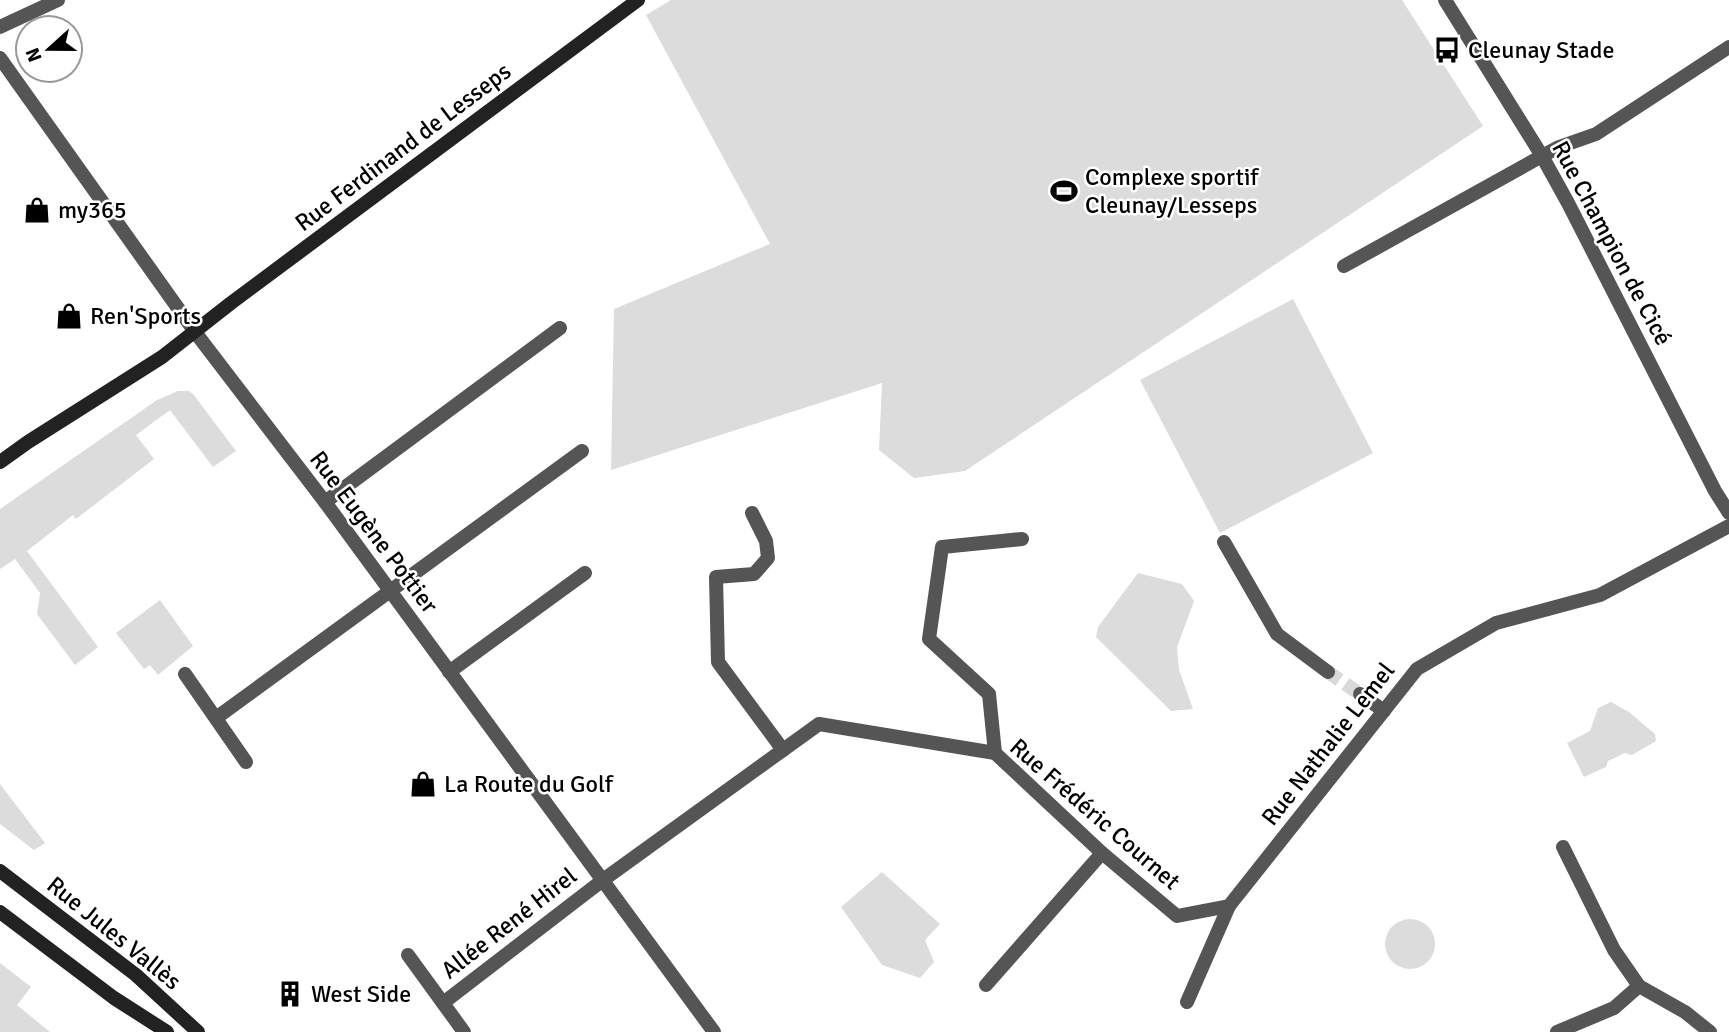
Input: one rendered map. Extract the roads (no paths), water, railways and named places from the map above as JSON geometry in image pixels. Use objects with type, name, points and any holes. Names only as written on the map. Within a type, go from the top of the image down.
[{"type":"main road","name":"Rue Ferdinand de Lesseps","points":[[0,463],[28,442],[146,368],[638,0]]},
{"type":"main road","name":"Rue Jules Vallès","points":[[0,872],[136,975],[198,1032]]},
{"type":"main road","name":"Rue Jules Vallès","points":[[0,912],[114,998],[167,1032]]},
{"type":"street","points":[[0,27],[58,0]]},
{"type":"street","name":"Rue Champion de Cicé","points":[[1445,0],[1542,156],[1715,491],[1729,513]]},
{"type":"street","points":[[1344,266],[1559,147],[1596,134],[1729,47]]},
{"type":"street","name":"Rue Eugène Pottier","points":[[0,58],[195,332],[325,502],[714,1032]]},
{"type":"street","points":[[325,502],[560,328]]},
{"type":"street","points":[[216,718],[582,451]]},
{"type":"street","points":[[752,513],[766,541],[768,558],[754,574],[716,577],[718,662],[783,750]]},
{"type":"street","name":"Rue Nathalie Lemel","points":[[1187,1002],[1229,905],[1417,669],[1496,622],[1600,595],[1729,526]]},
{"type":"street","points":[[995,753],[989,694],[929,639],[942,547],[1022,539]]},
{"type":"street","points":[[1224,542],[1277,634],[1328,672]]},
{"type":"street","points":[[449,672],[584,573]]},
{"type":"street","points":[[185,674],[246,762]]},
{"type":"street","points":[[1360,694],[1384,711]]},
{"type":"street","name":"Rue Frédéric Cournet","points":[[603,880],[819,724],[995,753],[1102,853],[1177,916],[1229,905]]},
{"type":"street","points":[[1563,848],[1614,950],[1639,986],[1685,1012],[1710,1032]]},
{"type":"street","points":[[986,985],[1102,853]]},
{"type":"street","name":"Allée René Hirel","points":[[443,1003],[603,880]]},
{"type":"street","name":"Allée René Hirel","points":[[408,955],[464,1032]]},
{"type":"street","points":[[1557,1032],[1614,1008],[1639,986]]},
{"type":"tunnel","points":[[1328,672],[1360,694]]},
{"type":"place","name":"Cleunay Stade","points":[[1447,50]]},
{"type":"place","name":"Complexe sportif Cleunay/Lesseps","points":[[1064,191]]},
{"type":"place","name":"my365","points":[[37,210]]},
{"type":"place","name":"Ren'Sports","points":[[69,316]]},
{"type":"place","name":"La Route du Golf","points":[[423,784]]},
{"type":"place","name":"West Side","points":[[290,994]]}]
